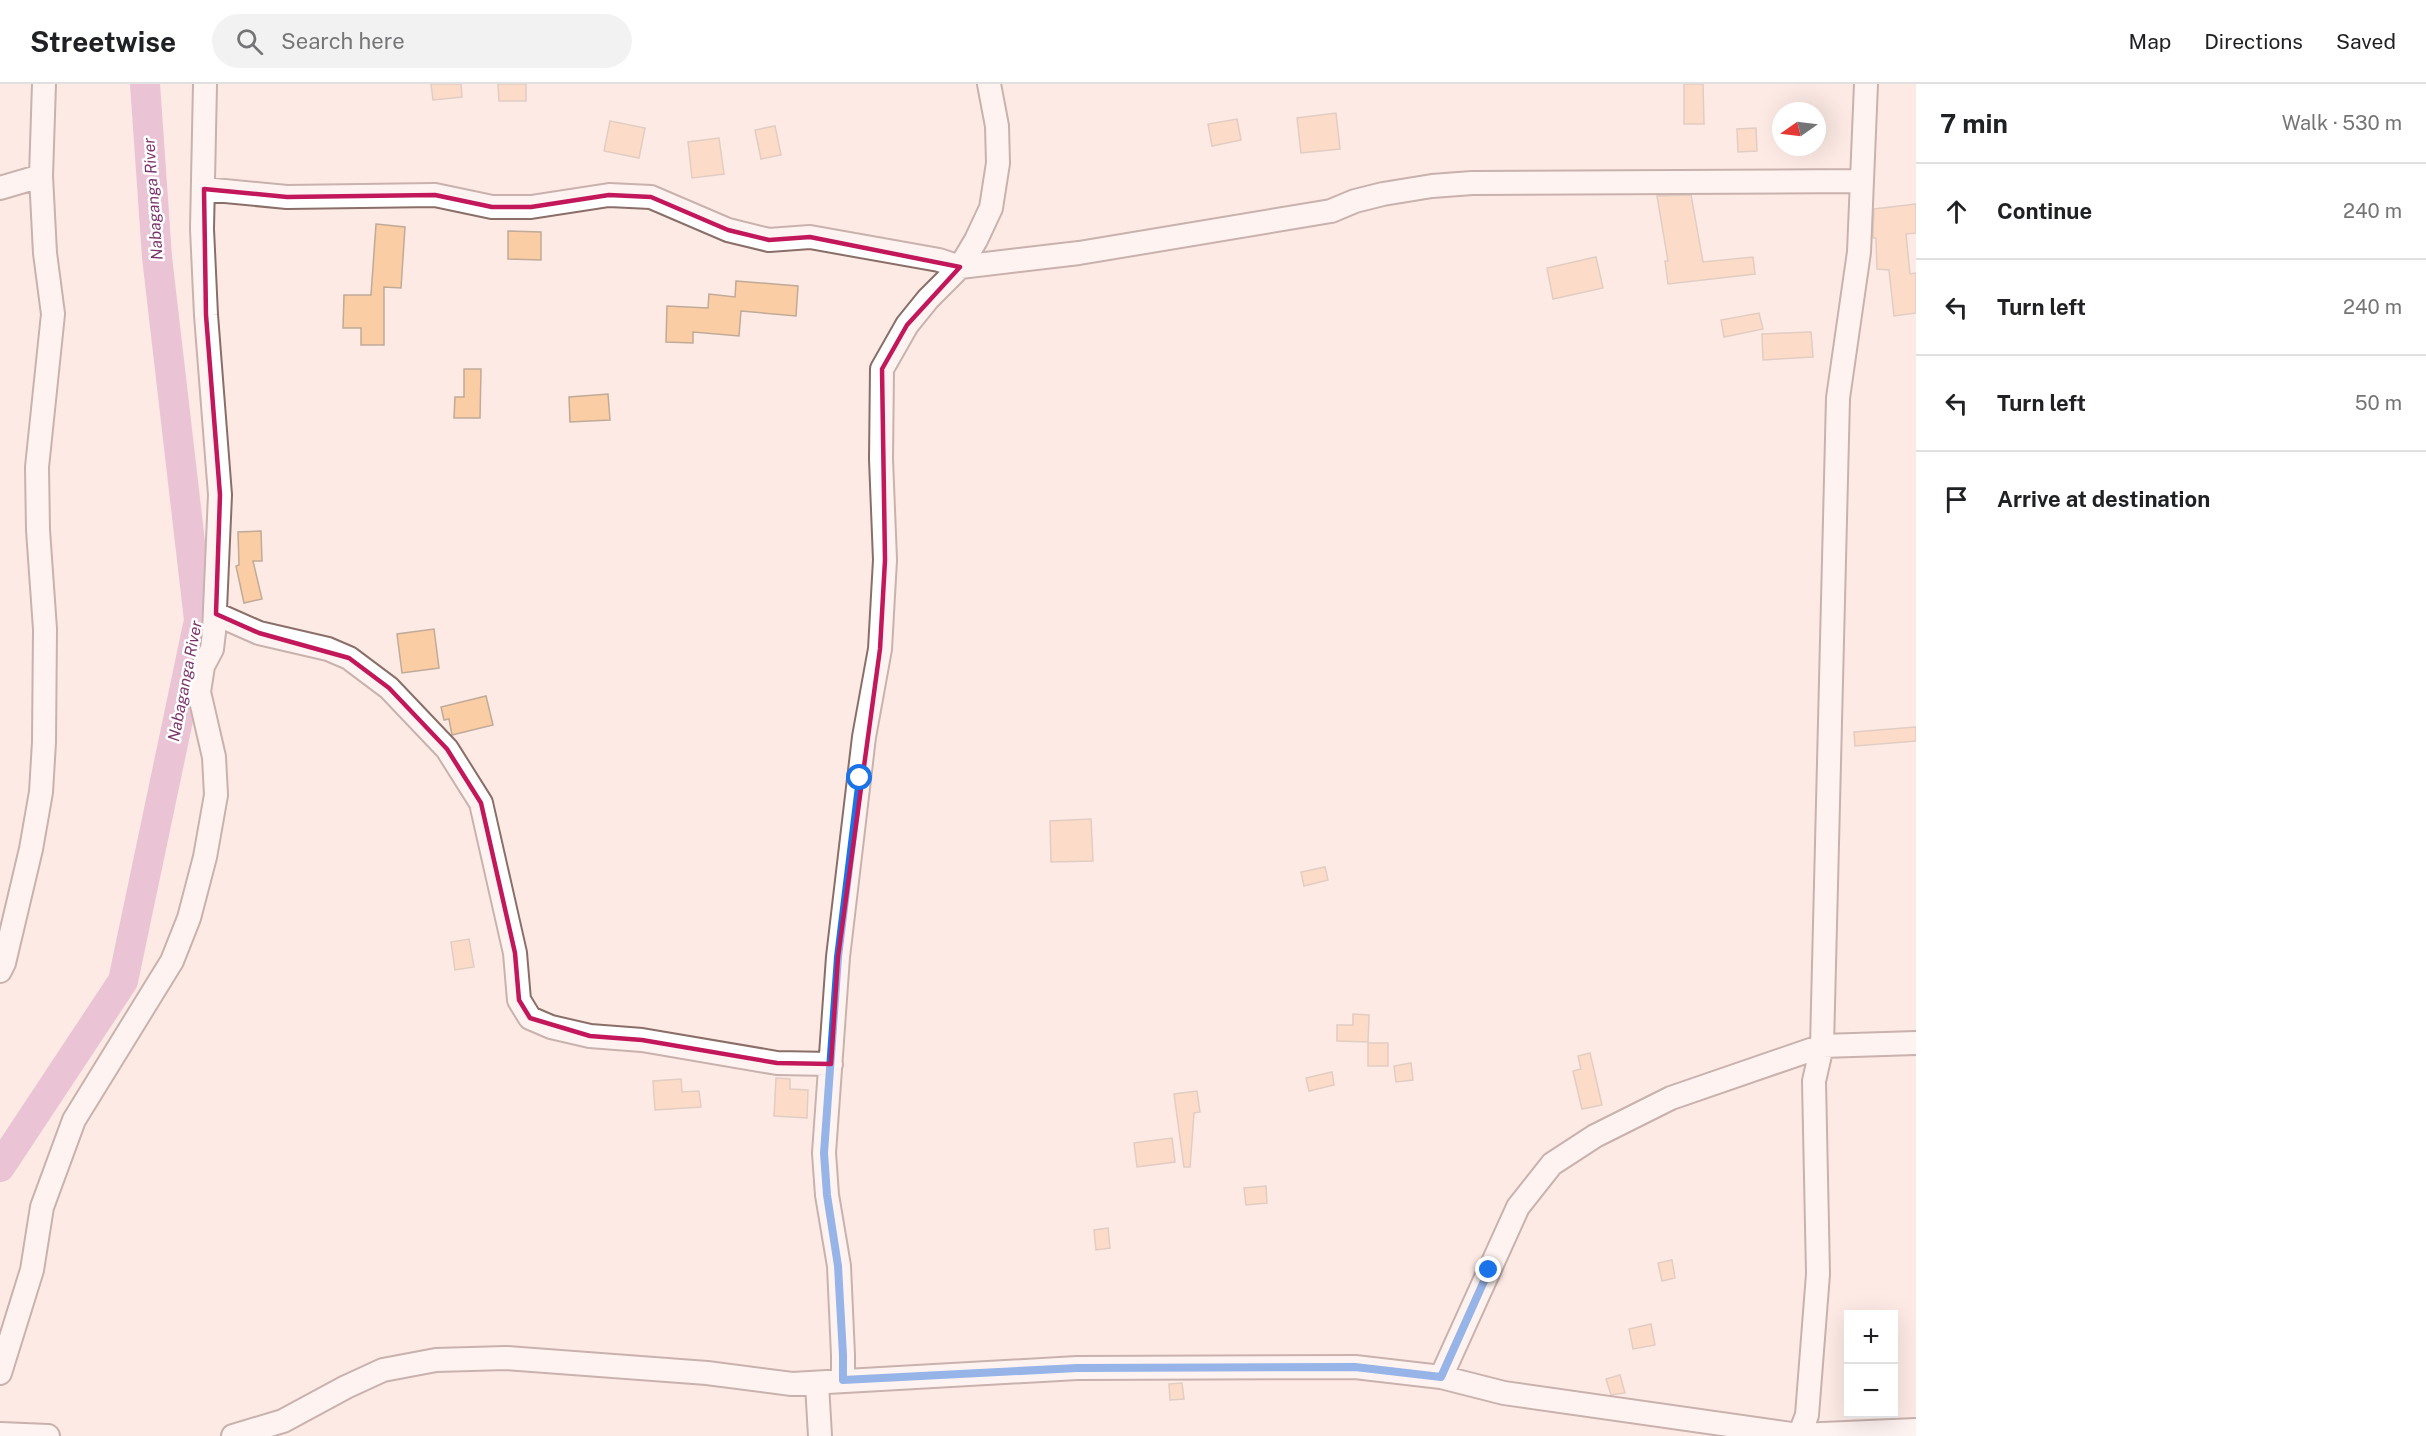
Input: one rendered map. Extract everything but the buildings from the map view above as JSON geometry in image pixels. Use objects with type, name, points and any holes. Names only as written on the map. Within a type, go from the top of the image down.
[{"type":"street","points":[[0,970],[4,963],[31,849],[41,792],[44,742],[45,629],[38,530],[37,467],[53,314],[45,253],[41,176],[44,84]]},
{"type":"street","points":[[0,1373],[32,1270],[42,1207],[74,1120],[172,961],[189,918],[205,857],[216,795],[214,756],[199,692],[203,666],[212,649],[216,614],[220,495],[205,305],[202,229],[205,84]]},
{"type":"street","points":[[843,1380],[838,1266],[827,1195],[824,1153],[838,957],[864,737],[880,649],[885,560],[881,459],[882,369],[907,325],[928,299],[960,267],[991,208],[997,174],[997,126],[989,84]]},
{"type":"street","points":[[1799,1436],[1807,1415],[1818,1274],[1814,1081],[1822,1046],[1838,398],[1859,252],[1866,84]]},
{"type":"street","points":[[0,188],[41,176]]},
{"type":"street","points":[[204,189],[287,197],[435,195],[492,207],[531,207],[609,195],[651,196],[728,230],[769,240],[810,237],[929,258],[960,267],[1079,253],[1191,236],[1332,211],[1354,201],[1432,186],[1472,183],[1861,181]]},
{"type":"street","points":[[216,614],[259,633],[328,650],[349,658],[389,688],[447,749],[481,803],[515,953],[519,1000],[530,1018],[551,1027],[590,1036],[642,1040],[777,1063],[831,1064]]},
{"type":"street","points":[[1441,1377],[1518,1207],[1552,1164],[1595,1136],[1671,1098],[1822,1046],[1916,1043]]},
{"type":"street","points":[[233,1436],[283,1421],[383,1370],[436,1360],[506,1358],[707,1373],[782,1383],[817,1384],[843,1380],[1077,1368],[1343,1367],[1441,1377],[1504,1393],[1799,1436],[1916,1430]]},
{"type":"street","points":[[817,1384],[820,1436]]},
{"type":"street","points":[[0,1434],[48,1436]]},
{"type":"highlighted area","points":[[204,189],[287,197],[435,195],[492,207],[531,207],[609,195],[651,197],[728,230],[769,240],[810,237],[960,267],[907,325],[882,369],[885,560],[880,649],[838,957],[831,1064],[777,1063],[642,1040],[590,1036],[530,1018],[519,1000],[515,953],[481,803],[447,749],[389,688],[349,658],[259,633],[216,614],[220,495],[206,315]]},
{"type":"waterway","name":"Nabaganga River","points":[[0,1167],[123,981],[199,620],[157,257],[145,84]]},
{"type":"route","points":[[860,778],[838,957],[824,1153],[827,1195],[838,1266],[843,1380],[1077,1368],[1355,1367],[1441,1377],[1489,1270]]}]
